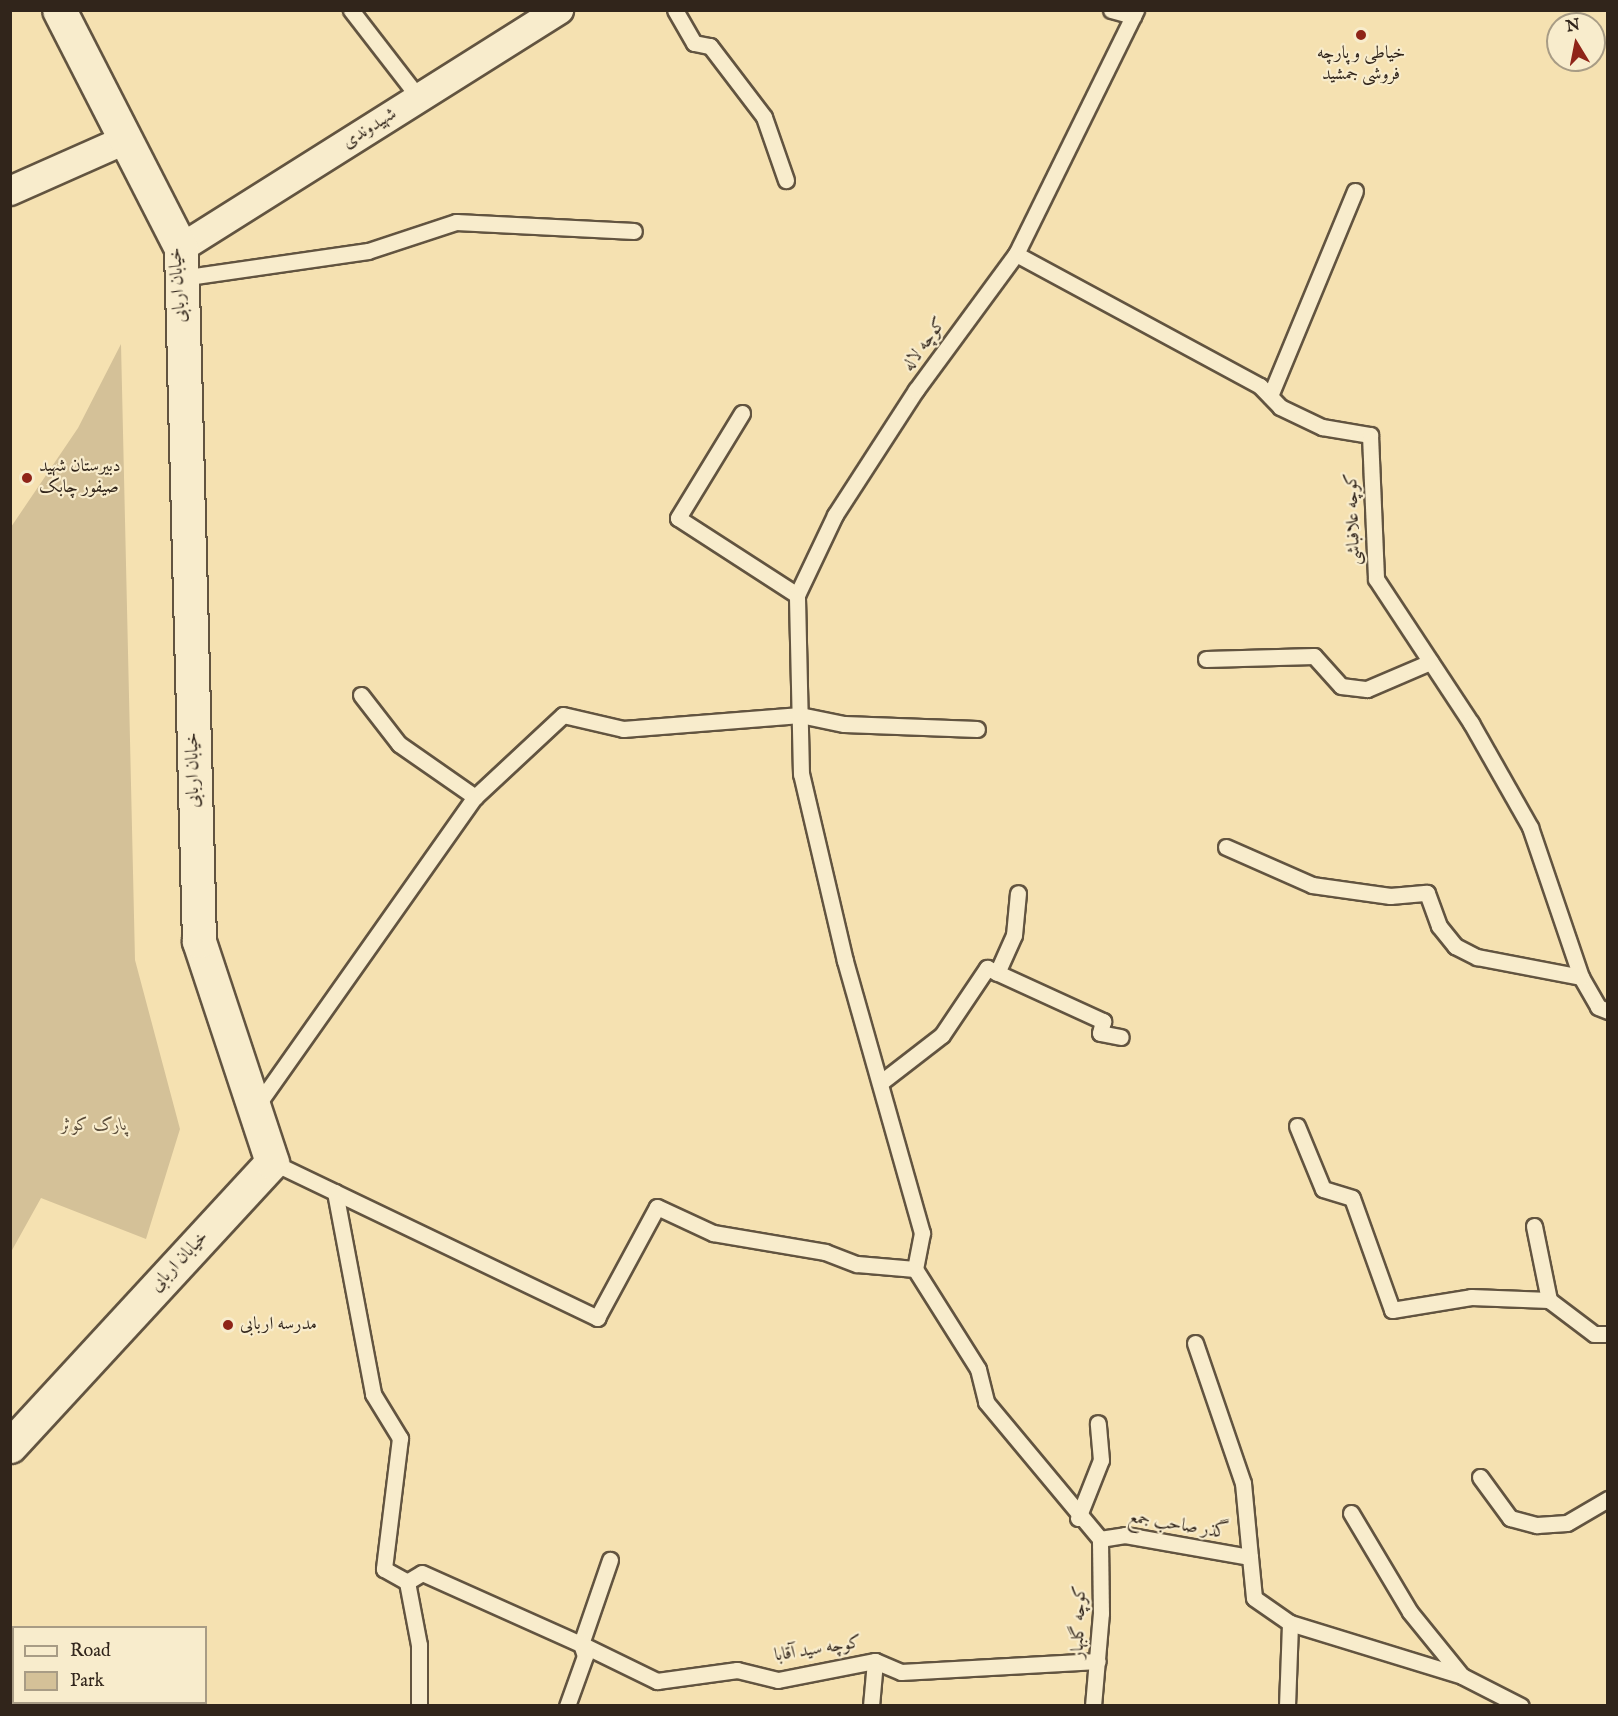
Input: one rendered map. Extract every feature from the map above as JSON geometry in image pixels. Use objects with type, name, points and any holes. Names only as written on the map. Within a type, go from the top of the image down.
[{"type":"street","name":"خیابان اربابی","points":[[10,1446],[272,1162],[199,941],[181,263],[125,140],[59,10]]},
{"type":"street","name":"شهیدوندی","points":[[181,263],[419,98],[559,10]]},
{"type":"street","points":[[10,191],[125,140]]},
{"type":"lane","points":[[351,10],[419,98]]},
{"type":"lane","points":[[675,10],[694,43],[710,46],[764,117],[786,180]]},
{"type":"lane","points":[[1111,10],[1134,13]]},
{"type":"lane","name":"کوچه لاله","points":[[915,1269],[922,1233],[880,1083],[801,774],[797,595],[835,515],[916,390],[1016,254],[1134,13]]},
{"type":"lane","points":[[1270,396],[1355,191]]},
{"type":"lane","points":[[181,263],[368,251],[456,222],[634,231]]},
{"type":"lane","name":"کوچه علافباشی","points":[[1016,254],[1260,386],[1280,407],[1322,427],[1370,435],[1376,579],[1430,662],[1530,827],[1581,977],[1598,1007],[1608,1011]]},
{"type":"lane","points":[[742,413],[678,518],[797,595]]},
{"type":"lane","points":[[1206,659],[1314,656],[1341,686],[1367,689],[1430,662]]},
{"type":"lane","points":[[361,695],[399,744],[475,798]]},
{"type":"lane","points":[[254,1110],[330,996],[475,798],[563,715],[623,729],[800,715],[844,724],[977,729]]},
{"type":"lane","points":[[1226,847],[1312,885],[1390,896],[1428,893],[1439,926],[1455,946],[1477,957],[1581,977]]},
{"type":"lane","points":[[997,973],[1014,935],[1018,893]]},
{"type":"lane","points":[[880,1083],[942,1035],[987,968],[1103,1021],[1100,1034],[1121,1037]]},
{"type":"lane","points":[[1297,1126],[1323,1189],[1352,1198],[1392,1310],[1471,1297],[1549,1300],[1594,1334],[1608,1334]]},
{"type":"lane","points":[[272,1162],[597,1318],[657,1207],[713,1233],[825,1252],[857,1264],[915,1269],[978,1369],[986,1402],[1028,1448],[1037,1468],[1078,1518],[1100,1539]]},
{"type":"lane","points":[[335,1192],[372,1394],[400,1438],[384,1569],[407,1582],[419,1645],[419,1706]]},
{"type":"lane","points":[[1534,1226],[1549,1300]]},
{"type":"lane","points":[[1195,1342],[1243,1483],[1254,1598],[1290,1623],[1462,1676],[1521,1706]]},
{"type":"lane","points":[[1078,1518],[1101,1460],[1098,1423]]},
{"type":"lane","points":[[1480,1478],[1510,1518],[1537,1525],[1567,1523],[1608,1499]]},
{"type":"lane","points":[[1351,1513],[1410,1612],[1462,1676]]},
{"type":"lane","name":"گذر صاحب جمع","points":[[1100,1539],[1125,1535],[1250,1557]]},
{"type":"lane","name":"کوچه گلبهار","points":[[1093,1706],[1098,1661],[1100,1539]]},
{"type":"lane","points":[[567,1706],[585,1656],[582,1644],[610,1560]]},
{"type":"lane","name":"کوچه سید آقابا","points":[[407,1582],[422,1573],[582,1644],[657,1681],[737,1670],[778,1680],[875,1661],[901,1672],[1098,1661]]},
{"type":"lane","points":[[1287,1706],[1290,1623]]},
{"type":"lane","points":[[871,1706],[875,1661]]},
{"type":"green space","name":"پارک کوثر","points":[[121,344],[135,960],[180,1129],[146,1239],[41,1198],[11,1252],[11,527],[78,428]]},
{"type":"place","name":"خیاطی ‌‌و‌ پارچه فروشی جمشید","points":[[1361,35]]},
{"type":"place","name":"دبیرستان شهید صیفور چابک","points":[[27,478]]},
{"type":"place","name":"مدرسه اربابی","points":[[228,1325]]}]
